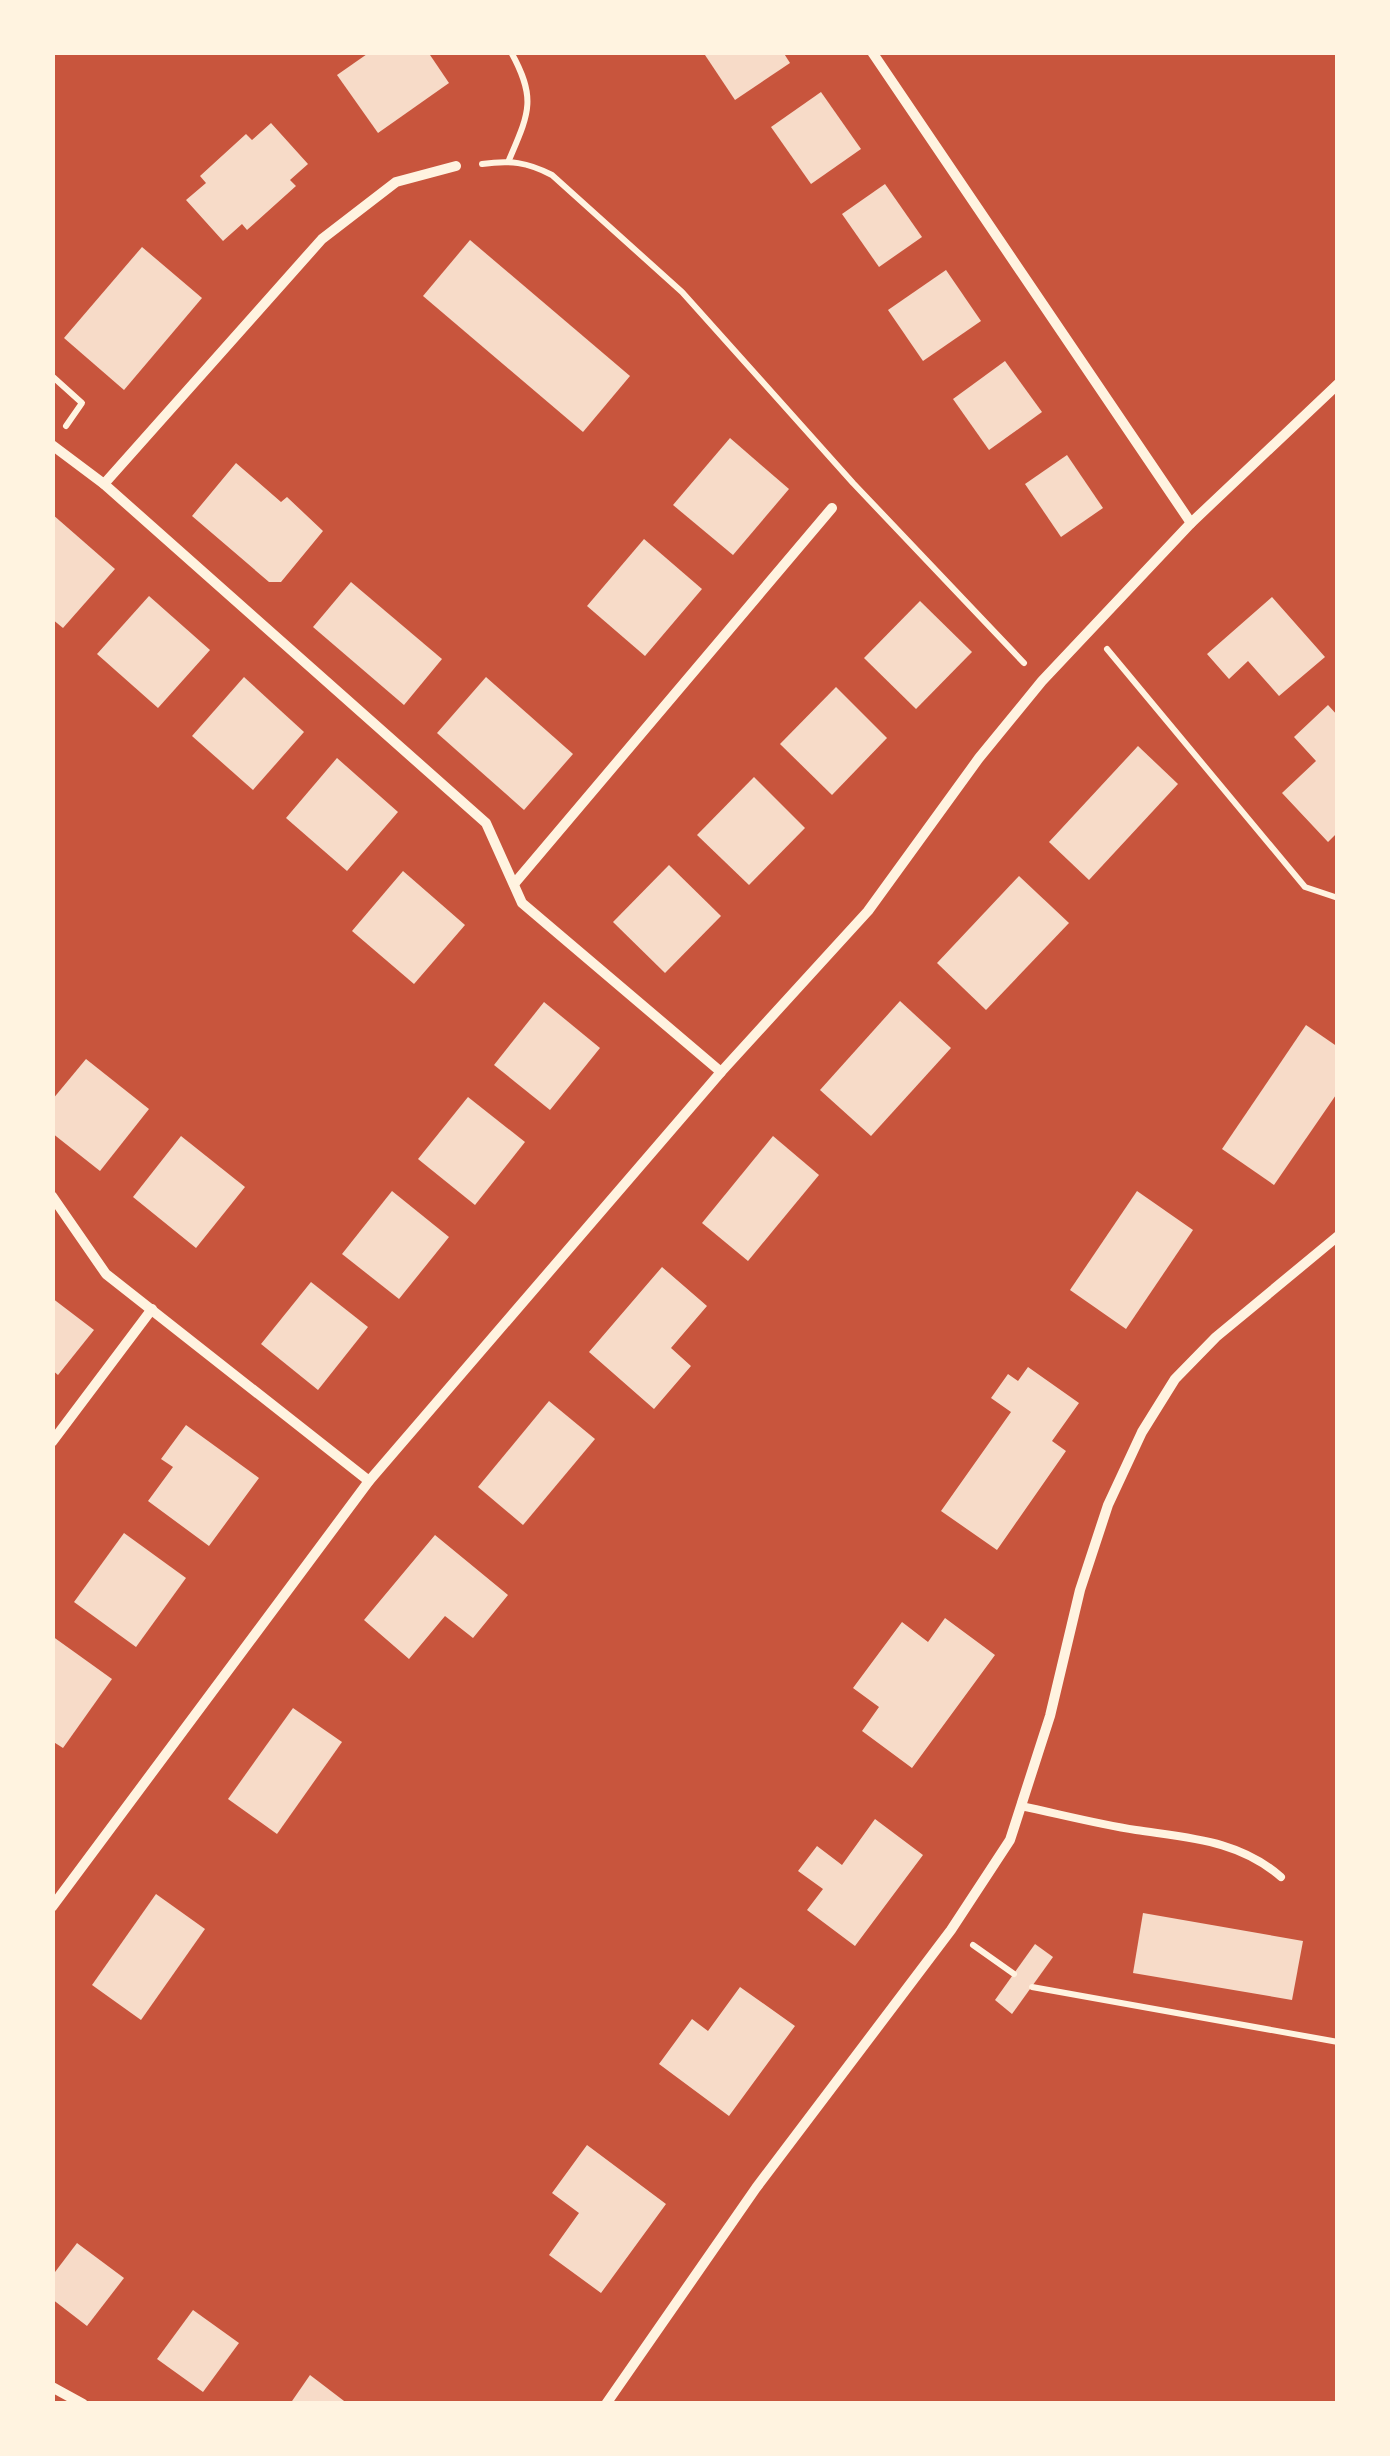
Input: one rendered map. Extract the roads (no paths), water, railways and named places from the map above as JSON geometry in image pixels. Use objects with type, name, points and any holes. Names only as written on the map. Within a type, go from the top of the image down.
[{"type":"street","points":[[872,52],[1191,523]]},
{"type":"street","points":[[104,484],[322,239],[396,182],[456,166]]},
{"type":"street","points":[[52,1907],[369,1482],[721,1072],[868,911],[978,758],[1042,681],[1191,523],[1338,384]]},
{"type":"street","points":[[53,444],[104,484],[486,824],[522,902],[721,1072]]},
{"type":"street","points":[[514,884],[832,508]]},
{"type":"street","points":[[52,1196],[106,1274],[369,1482]]},
{"type":"street","points":[[606,2404],[756,2188],[951,1930],[1010,1840],[1050,1716],[1080,1590],[1108,1505],[1142,1432],[1175,1379],[1216,1337],[1338,1236]]},
{"type":"street","points":[[52,1442],[152,1309]]},
{"type":"street","points":[[52,2387],[83,2404]]},
{"type":"lane","points":[[1021,1806],[1134,1830],[1187,1835],[1262,1860],[1282,1877]]}]
